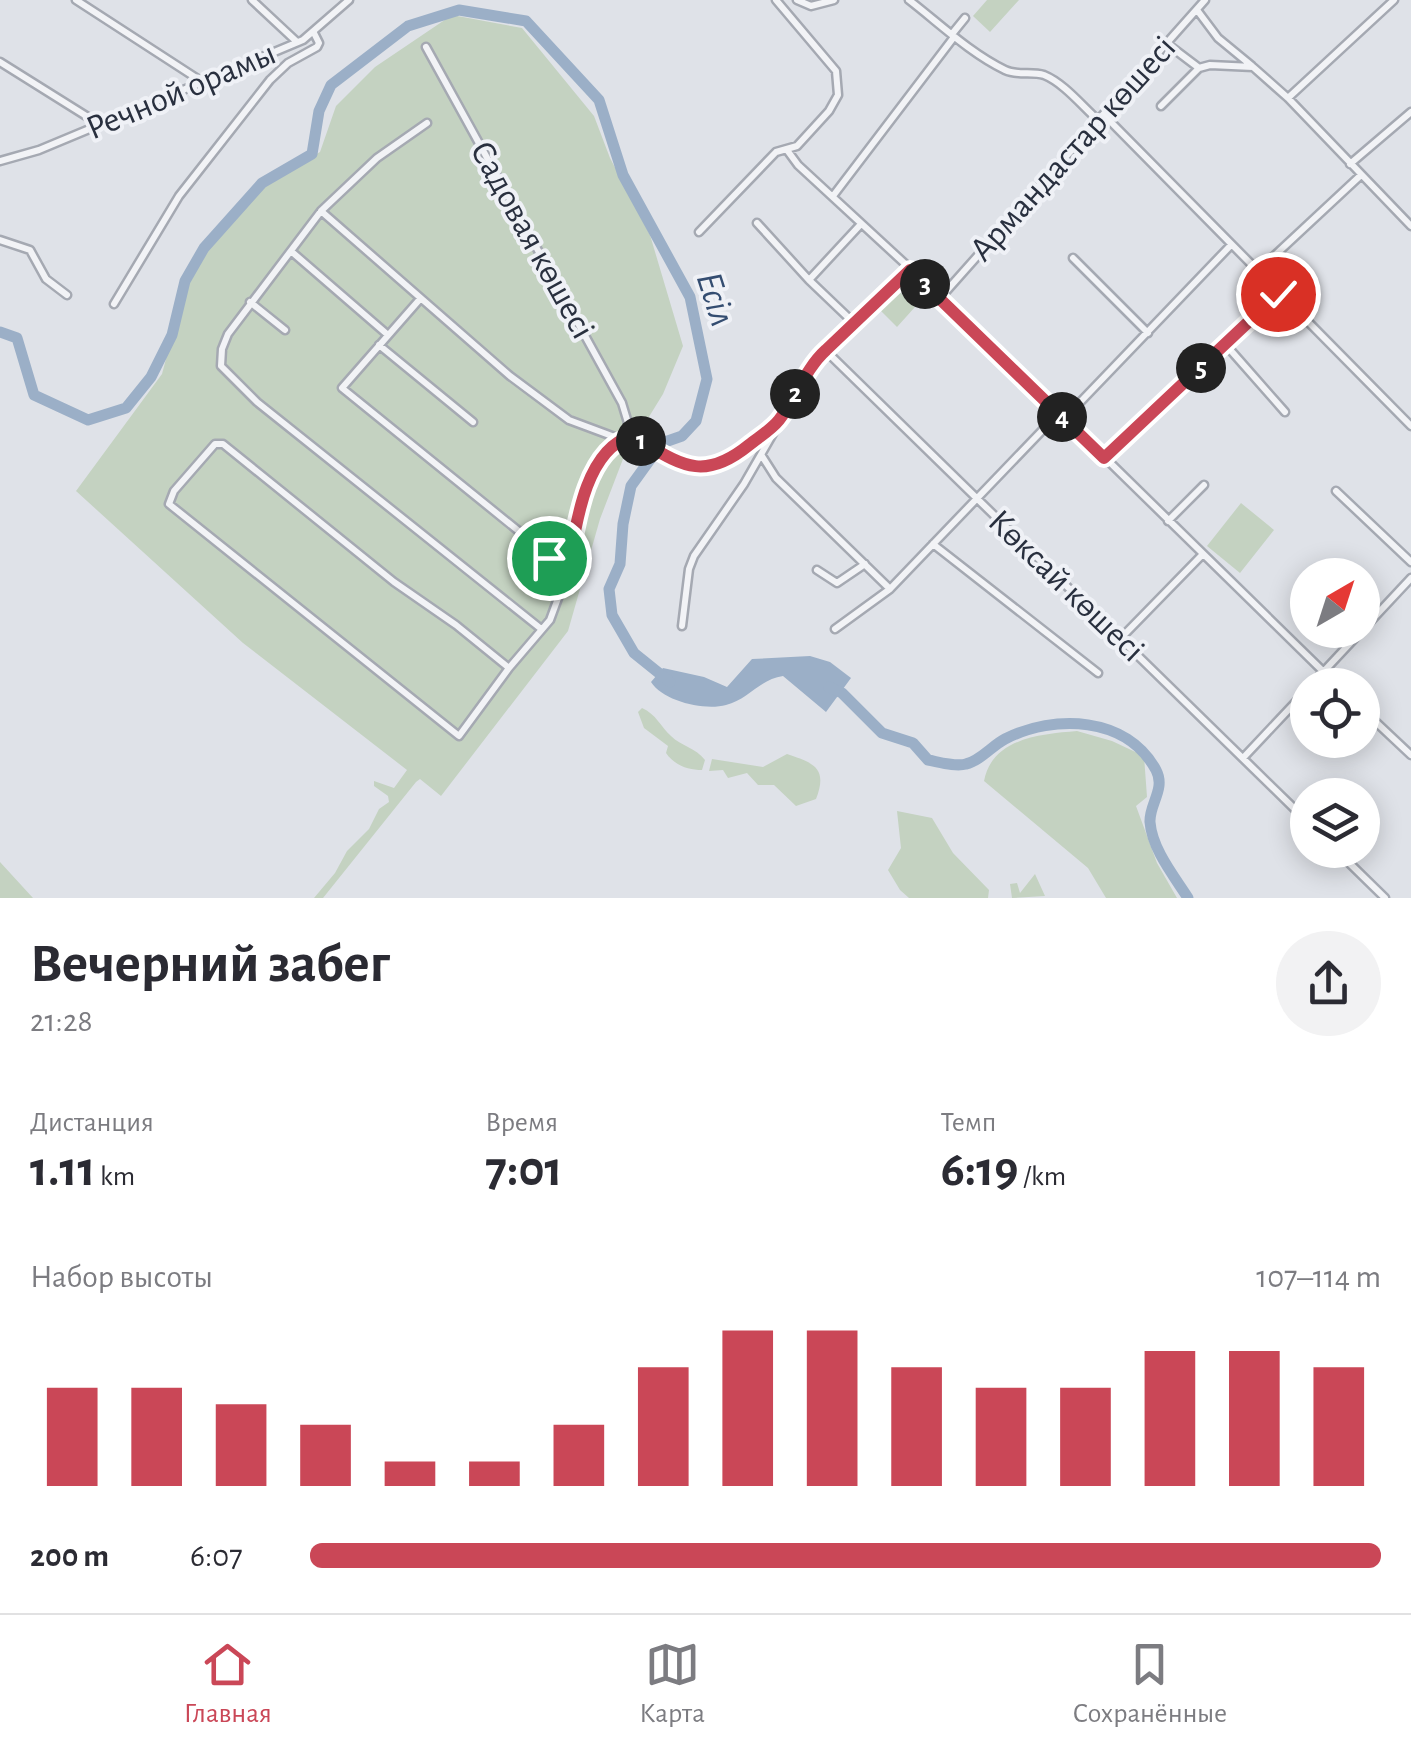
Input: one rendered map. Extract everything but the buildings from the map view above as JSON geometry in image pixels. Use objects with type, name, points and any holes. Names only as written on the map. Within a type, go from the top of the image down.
[{"type":"street","points":[[76,0],[204,82]]},
{"type":"street","points":[[252,0],[298,42]]},
{"type":"street","name":"Речной орамы","points":[[0,161],[40,150],[298,42],[314,33],[349,0]]},
{"type":"street","points":[[699,232],[776,152],[797,146],[838,95],[839,76],[776,0]]},
{"type":"street","points":[[797,0],[811,6],[834,0]]},
{"type":"street","points":[[909,0],[1006,70],[1040,73],[1102,118],[1411,426]]},
{"type":"street","name":"Армандастар көшесі","points":[[941,298],[1205,0]]},
{"type":"street","points":[[1288,98],[1394,0]]},
{"type":"street","points":[[1197,10],[1218,38],[1288,98],[1411,226]]},
{"type":"street","points":[[833,196],[964,18]]},
{"type":"street","points":[[114,304],[179,196],[274,75],[316,47],[319,43],[314,33]]},
{"type":"street","points":[[1166,43],[1199,68]]},
{"type":"street","name":"Садовая көшесі","points":[[426,47],[622,403],[632,436]]},
{"type":"street","points":[[0,62],[100,125]]},
{"type":"street","points":[[1160,106],[1199,68],[1253,67]]},
{"type":"street","points":[[1350,164],[1411,112]]},
{"type":"street","points":[[427,123],[378,158],[322,211],[250,302],[222,349],[221,366],[233,381],[540,628]]},
{"type":"street","points":[[787,150],[798,165],[941,298],[1320,668]]},
{"type":"street","points":[[1258,271],[1360,175]]},
{"type":"street","points":[[1401,216],[1411,206]]},
{"type":"street","points":[[322,211],[510,376],[569,420],[620,439],[632,436],[668,457],[700,468],[716,467],[736,456],[778,422]]},
{"type":"street","points":[[757,222],[855,324]]},
{"type":"street","points":[[809,280],[861,224]]},
{"type":"street","points":[[0,240],[30,250],[46,278],[68,295]]},
{"type":"street","points":[[835,629],[890,588],[975,498],[1148,333],[1231,245]]},
{"type":"street","points":[[292,252],[388,335]]},
{"type":"street","points":[[1073,258],[1148,333]]},
{"type":"street","points":[[682,626],[694,556],[762,455],[778,422],[825,350],[910,270]]},
{"type":"street","points":[[1104,458],[1278,294]]},
{"type":"street","points":[[420,299],[342,388],[568,571]]},
{"type":"street","points":[[250,302],[285,330]]},
{"type":"street","points":[[379,345],[473,422]]},
{"type":"street","points":[[1226,345],[1285,412]]},
{"type":"street","name":"Көксай көшесі","points":[[825,350],[1290,804]]},
{"type":"street","points":[[509,668],[394,582],[223,444],[216,444],[204,455],[174,491],[169,504],[459,736],[550,620],[568,571],[585,489],[594,470],[620,439]]},
{"type":"street","points":[[762,455],[776,478],[890,588]]},
{"type":"street","points":[[1168,520],[1204,485]]},
{"type":"street","points":[[1336,490],[1411,562]]},
{"type":"street","points":[[934,544],[1098,674]]},
{"type":"street","points":[[1121,638],[1203,554]]},
{"type":"street","points":[[817,570],[837,583],[864,564]]},
{"type":"street","points":[[1328,668],[1411,578]]},
{"type":"street","points":[[1243,758],[1290,707]]},
{"type":"street","points":[[1380,726],[1411,755]]},
{"type":"street","points":[[1354,868],[1385,898]]},
{"type":"green space","points":[[987,0],[1019,0],[990,32],[973,16]]},
{"type":"green space","points":[[452,15],[522,28],[594,116],[610,158],[650,235],[683,346],[663,394],[623,459],[600,519],[568,631],[441,796],[420,779],[416,782],[323,898],[314,898],[347,851],[369,829],[379,809],[389,802],[374,781],[394,788],[407,770],[243,643],[76,491],[162,374],[192,261],[261,185],[320,152],[336,106],[375,67]]},
{"type":"green space","points":[[897,289],[915,307],[897,327],[878,308]]},
{"type":"green space","points":[[1241,503],[1274,530],[1240,573],[1207,546]]},
{"type":"green space","points":[[642,708],[705,760],[702,770],[682,766],[666,753],[668,746],[644,728],[638,712]]},
{"type":"green space","points":[[1077,731],[1144,756],[1147,797],[1136,806],[1157,863],[1177,898],[1106,898],[1088,868],[984,781],[997,755],[1007,747],[1034,737]]},
{"type":"green space","points":[[787,754],[816,768],[820,780],[816,799],[796,806],[774,785],[758,785],[747,773],[728,778],[723,770],[709,771],[712,759],[763,767]]},
{"type":"green space","points":[[897,811],[932,818],[953,853],[989,890],[988,898],[909,898],[900,890],[888,870],[901,848]]},
{"type":"green space","points":[[0,862],[33,898],[0,898]]},
{"type":"green space","points":[[1035,874],[1045,896],[1012,898],[1010,884],[1017,883],[1020,893]]},
{"type":"water","points":[[810,656],[830,662],[851,678],[826,712],[783,676],[717,707],[674,699],[651,682],[663,668],[704,677],[727,687],[752,659]]},
{"type":"waterway","name":"Есіл","points":[[0,332],[17,338],[34,395],[88,420],[126,408],[151,377],[172,335],[185,281],[204,248],[262,183],[312,154],[319,111],[331,85],[408,26],[459,10],[526,21],[599,100],[623,175],[690,297],[707,379],[696,421],[682,436],[662,443],[631,486],[620,564],[609,589],[612,615],[634,653],[670,682]]},
{"type":"waterway","name":"Есіл","points":[[829,687],[842,693],[882,733],[913,743],[928,760],[947,764],[971,762],[1005,739],[1045,726],[1088,725],[1127,739],[1143,752],[1159,777],[1150,815],[1152,832],[1164,862],[1188,898]]},
{"type":"route","points":[[549,558],[568,571],[585,489],[594,470],[620,439],[632,436],[668,457],[700,468],[716,467],[736,456],[778,422],[825,350],[910,270],[1104,458],[1278,294]]}]
